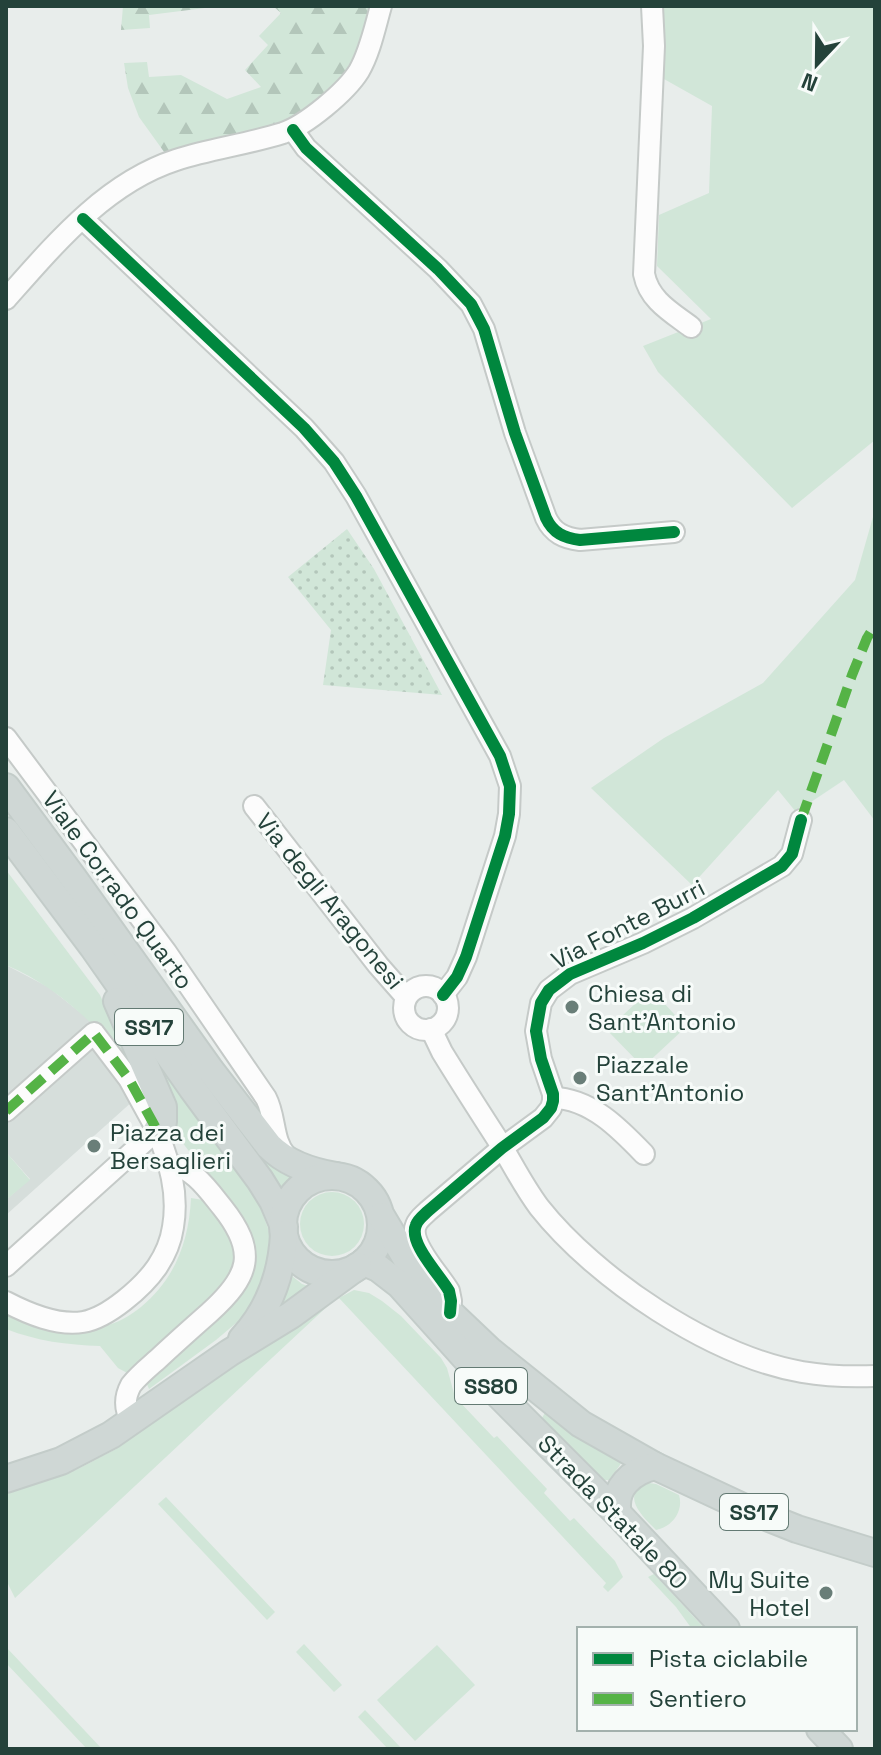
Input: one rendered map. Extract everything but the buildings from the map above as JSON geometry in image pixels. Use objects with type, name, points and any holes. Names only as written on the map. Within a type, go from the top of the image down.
[{"type":"main road","name":"Viale Corrado Quarto","points":[[6,787],[239,1109],[274,1151],[311,1171],[336,1176]]},
{"type":"main road","name":"SS17","points":[[6,831],[260,1180],[273,1201],[284,1230]]},
{"type":"main road","points":[[93,947],[163,1107],[164,1119],[157,1130]]},
{"type":"main road","points":[[6,1479],[69,1457],[132,1422],[361,1264],[373,1252],[381,1229],[381,1216],[367,1190],[353,1181],[336,1176],[311,1181],[296,1192],[286,1208],[279,1270],[267,1305],[229,1353]]},
{"type":"main road","name":"SS17","points":[[381,1216],[412,1268],[450,1313],[489,1350],[581,1424],[655,1466],[765,1516],[869,1549]]},
{"type":"main road","points":[[284,1230],[292,1252],[313,1269],[333,1274],[346,1272],[361,1264]]},
{"type":"main road","name":"Strada Statale 80","points":[[361,1264],[378,1268],[400,1285],[497,1393],[618,1514],[724,1627]]},
{"type":"main road","points":[[618,1514],[617,1499],[624,1483],[638,1471],[655,1466]]},
{"type":"main road","points":[[822,1731],[839,1749]]},
{"type":"street","points":[[6,299],[59,239],[116,192],[166,164],[293,130],[312,118],[356,75],[365,58],[381,6]]},
{"type":"street","points":[[652,6],[654,46],[644,274],[654,298],[691,327]]},
{"type":"street","points":[[293,130],[306,148],[444,274],[471,304],[484,329],[519,446],[552,529],[564,537],[580,540],[674,532]]},
{"type":"street","points":[[6,310],[83,219]]},
{"type":"street","points":[[83,219],[304,428],[334,462],[367,514],[500,756],[510,786],[511,804],[505,836],[466,957],[457,977],[443,995]]},
{"type":"street","name":"Viale Corrado Quarto","points":[[6,738],[166,952],[266,1098],[280,1147],[299,1166]]},
{"type":"street","name":"Via degli Aragonesi","points":[[254,806],[406,997]]},
{"type":"street","name":"Via Fonte Burri","points":[[553,1098],[537,1038],[538,1015],[545,994],[570,974],[693,918],[782,866],[792,854],[801,820]]},
{"type":"street","points":[[424,985],[438,989],[443,995],[447,1001],[446,1015],[437,1026],[431,1029],[416,1028],[406,1018],[406,997],[411,991],[424,985]]},
{"type":"street","points":[[431,1029],[532,1198],[567,1237],[617,1281],[683,1326],[734,1351],[774,1365],[815,1374],[875,1376]]},
{"type":"street","points":[[6,1111],[94,1033],[124,1071],[157,1130],[170,1165],[175,1198],[170,1238],[155,1269],[133,1292],[107,1312],[83,1322],[71,1322],[39,1317],[6,1302]]},
{"type":"street","points":[[450,1313],[449,1291],[415,1239],[416,1224],[502,1148],[543,1118],[551,1108],[553,1098],[574,1101],[597,1112],[644,1154]]},
{"type":"street","points":[[6,1266],[157,1130]]},
{"type":"street","points":[[132,1422],[125,1409],[131,1385],[228,1296],[241,1276],[245,1261],[242,1240],[226,1212],[188,1172],[180,1166],[170,1165]]},
{"type":"shaded area","points":[[6,965],[48,987],[87,1018],[108,1040],[144,1091],[6,1215],[6,1200],[30,1179],[6,1152]]},
{"type":"green space","points":[[123,6],[221,6],[149,15],[150,28],[121,30]]},
{"type":"green space","points":[[273,6],[373,6],[357,56],[347,75],[300,119],[167,156],[139,117],[128,88],[124,63],[147,62],[149,77],[181,75],[227,99],[261,87],[245,70],[268,45],[259,36],[281,13]]},
{"type":"green space","points":[[663,6],[875,6],[875,440],[792,508],[658,372],[643,346],[711,319],[657,266],[659,215],[709,193],[712,106],[664,79]]},
{"type":"green space","points":[[875,510],[875,821],[844,780],[796,812],[778,790],[692,885],[591,788],[664,738],[763,683],[855,580]]},
{"type":"green space","points":[[347,529],[374,569],[442,695],[323,685],[331,630],[288,577]]},
{"type":"green space","points":[[6,870],[100,995],[135,1071],[77,1010],[44,985],[6,965]]},
{"type":"green space","points":[[651,989],[686,1027],[643,1067],[607,1030]]},
{"type":"green space","points":[[152,1056],[256,1197],[271,1245],[269,1263],[252,1306],[242,1318],[149,1389],[146,1382],[241,1292],[233,1209],[182,1142]]},
{"type":"green space","points":[[6,1152],[30,1180],[6,1200]]},
{"type":"green space","points":[[261,1154],[275,1168],[293,1176],[281,1189],[257,1158]]},
{"type":"green space","points":[[332,1192],[350,1198],[358,1206],[364,1224],[358,1242],[350,1250],[332,1256],[314,1250],[306,1242],[300,1224],[306,1206],[314,1198]]},
{"type":"green space","points":[[191,1198],[203,1200],[214,1209],[236,1247],[234,1268],[225,1285],[129,1374],[118,1368],[100,1346],[52,1342],[6,1329],[6,1309],[99,1326],[133,1313],[153,1296],[171,1272],[183,1244]]},
{"type":"green space","points":[[287,1272],[302,1284],[314,1288],[277,1312]]},
{"type":"green space","points":[[354,1290],[369,1293],[401,1316],[441,1358],[455,1397],[547,1489],[544,1493],[570,1521],[574,1518],[615,1561],[623,1577],[608,1592],[603,1587],[606,1583],[339,1298]]},
{"type":"green space","points":[[332,1302],[15,1598],[6,1580],[6,1494],[76,1470],[116,1449]]},
{"type":"green space","points":[[546,1411],[619,1459],[620,1465],[609,1480],[603,1480],[542,1418]]},
{"type":"green space","points":[[649,1483],[679,1495],[680,1501],[675,1517],[667,1526],[656,1530],[640,1512],[634,1499],[635,1493]]},
{"type":"green space","points":[[166,1497],[275,1612],[267,1620],[158,1504]]},
{"type":"green space","points":[[654,1574],[703,1627],[691,1627],[648,1577]]},
{"type":"green space","points":[[304,1644],[342,1685],[334,1692],[296,1652]]},
{"type":"green space","points":[[437,1645],[475,1685],[415,1741],[377,1700]]},
{"type":"green space","points":[[6,1647],[102,1749],[87,1749],[6,1663]]},
{"type":"green space","points":[[365,1710],[402,1749],[388,1749],[358,1717]]},
{"type":"marked path","points":[[801,820],[852,675],[875,625]]},
{"type":"marked path","points":[[6,1111],[94,1033],[129,1079],[157,1130]]},
{"type":"cycle path","points":[[293,130],[306,148],[438,269],[471,304],[484,329],[515,433],[552,527],[564,536],[580,540],[674,532]]},
{"type":"cycle path","points":[[83,219],[304,428],[334,462],[356,496],[500,756],[510,786],[505,836],[466,957],[457,977],[443,995]]},
{"type":"cycle path","points":[[450,1313],[449,1291],[421,1250],[416,1225],[428,1211],[502,1148],[543,1118],[551,1108],[553,1094],[541,1059],[536,1031],[541,1003],[549,990],[570,974],[693,918],[782,866],[792,854],[801,820]]},
{"type":"place","name":"Chiesa di Sant'Antonio","points":[[572,1007]]},
{"type":"place","name":"Piazzale Sant'Antonio","points":[[580,1078]]},
{"type":"place","name":"Piazza dei Bersaglieri","points":[[94,1146]]},
{"type":"place","name":"My Suite Hotel","points":[[826,1593]]}]
